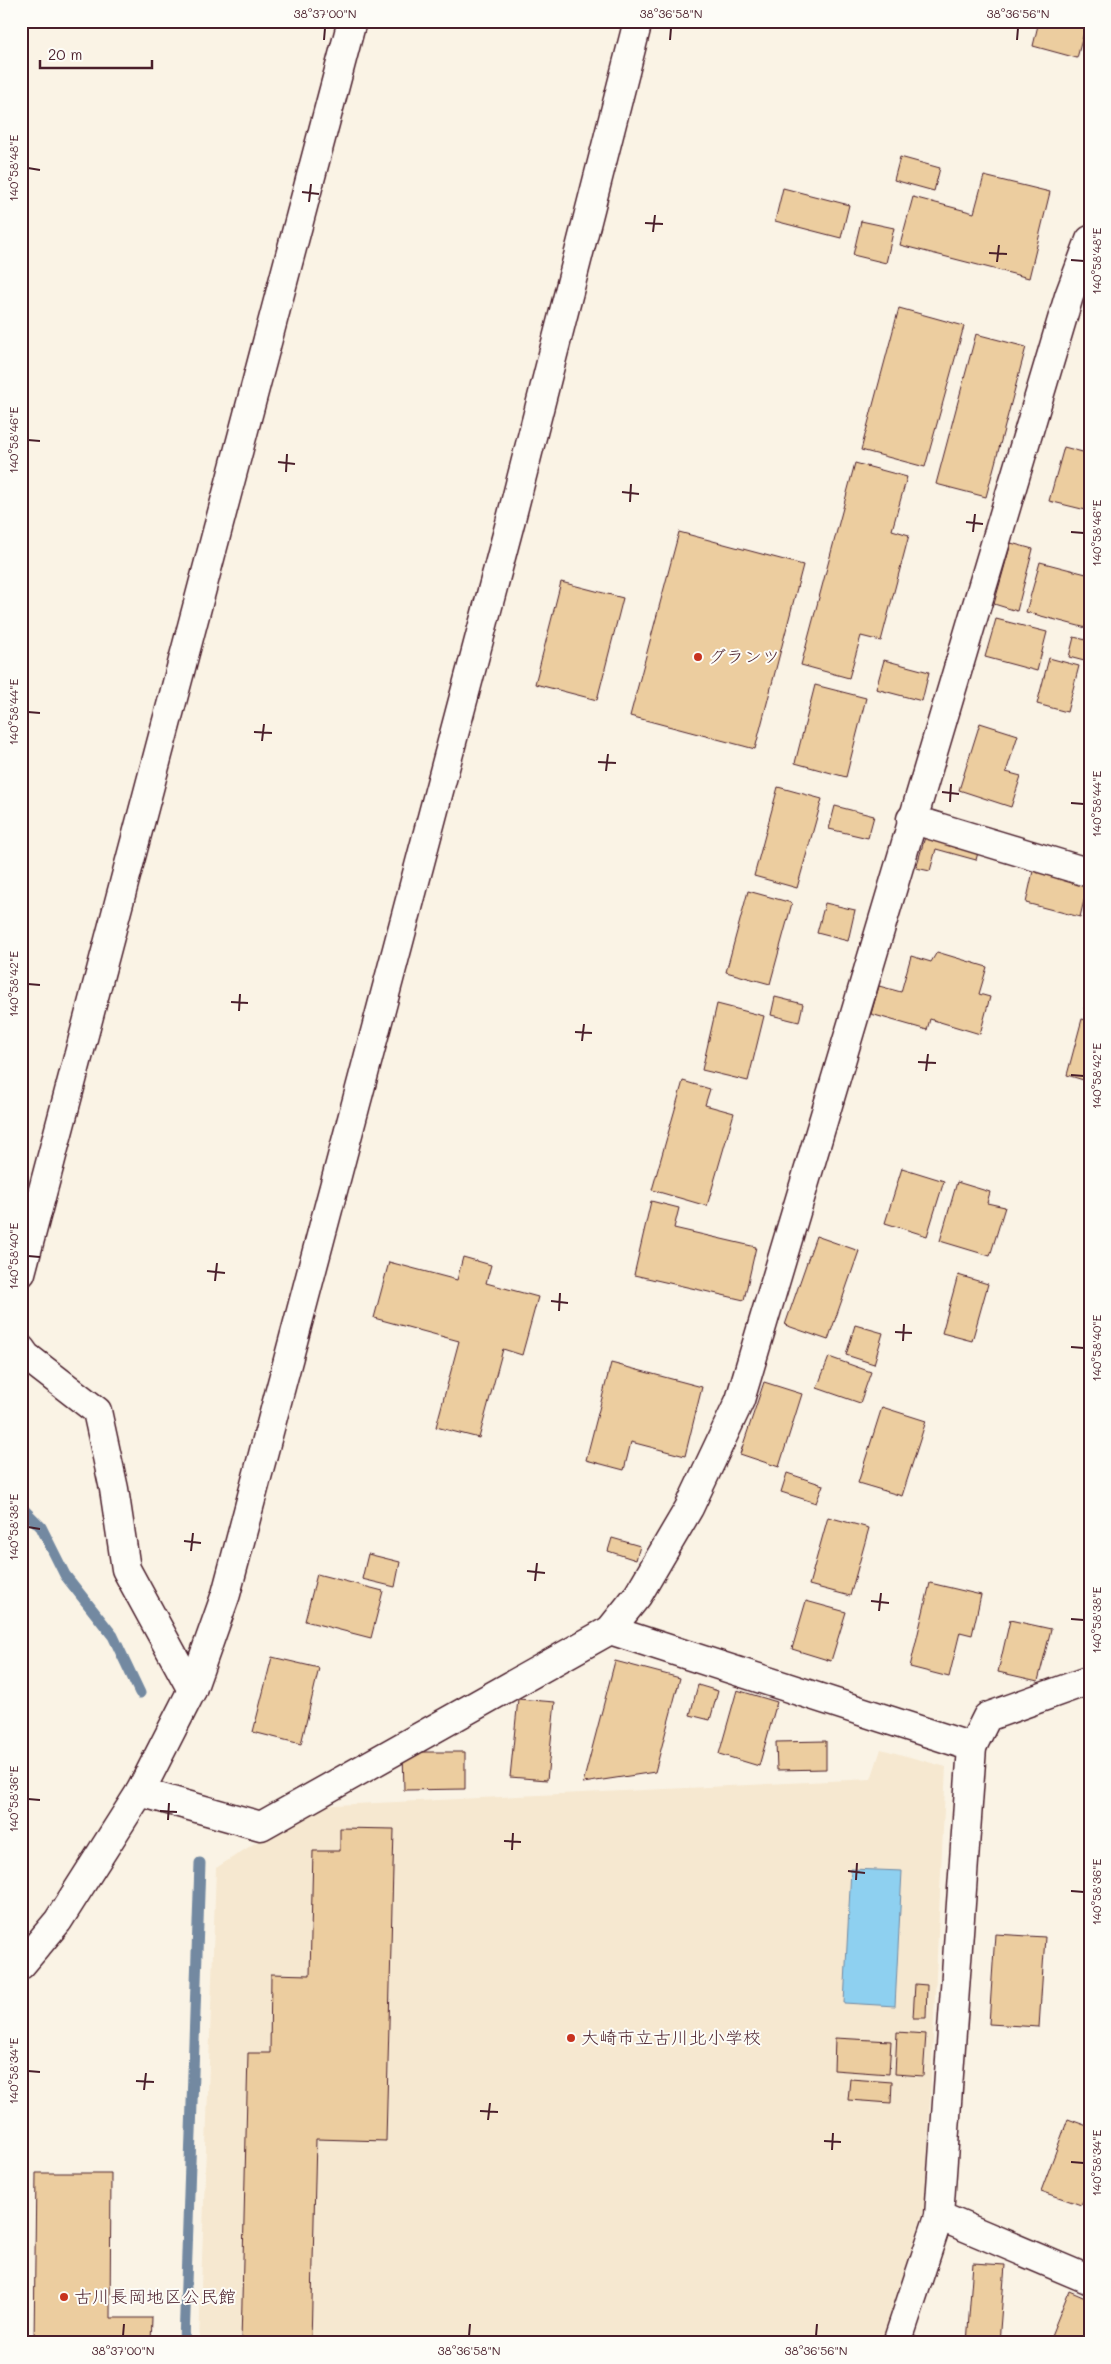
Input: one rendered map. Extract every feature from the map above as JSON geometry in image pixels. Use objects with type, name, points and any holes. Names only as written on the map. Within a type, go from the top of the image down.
[{"type":"street","points":[[21,1273],[352,21]]},
{"type":"street","points":[[21,1965],[58,1921],[140,1792],[192,1690],[228,1585],[510,523],[638,21]]},
{"type":"street","points":[[140,1792],[261,1826],[610,1630],[638,1595],[689,1508],[740,1400],[863,991],[911,819],[1069,296],[1090,240]]},
{"type":"street","points":[[911,819],[1090,873]]},
{"type":"street","points":[[21,1349],[26,1356],[98,1411],[114,1489],[126,1569],[192,1690]]},
{"type":"street","points":[[610,1630],[972,1747]]},
{"type":"street","points":[[897,2343],[939,2216],[972,1747],[987,1717],[1090,1680]]},
{"type":"street","points":[[939,2216],[1090,2280]]},
{"type":"shaded area","name":"大崎市立古川北小学校","points":[[881,1749],[946,1767],[925,2207],[882,2343],[199,2343],[216,1868],[313,1806],[871,1779]]},
{"type":"water","points":[[851,1869],[902,1871],[895,2006],[844,2003]]},
{"type":"building","points":[[1039,21],[1087,21],[1077,58],[1033,46]]},
{"type":"building","points":[[900,157],[940,168],[934,191],[894,180]]},
{"type":"building","points":[[984,176],[1050,192],[1029,278],[900,245],[913,197],[974,213]]},
{"type":"building","points":[[783,188],[849,205],[841,238],[775,221]]},
{"type":"building","points":[[861,221],[894,228],[886,263],[853,255]]},
{"type":"building","points":[[899,308],[964,326],[925,467],[861,450]]},
{"type":"building","points":[[976,334],[1026,347],[986,497],[936,484]]},
{"type":"building","points":[[1064,447],[1090,454],[1090,511],[1049,501]]},
{"type":"building","points":[[855,463],[907,477],[892,530],[909,535],[881,641],[861,636],[849,678],[801,665]]},
{"type":"building","points":[[679,532],[803,565],[755,749],[630,716]]},
{"type":"building","points":[[1011,543],[1033,549],[1017,611],[994,604]]},
{"type":"building","points":[[1040,562],[1090,575],[1090,629],[1026,612]]},
{"type":"building","points":[[561,582],[623,598],[597,700],[535,684]]},
{"type":"building","points":[[996,619],[1047,632],[1037,671],[985,657]]},
{"type":"building","points":[[1074,637],[1090,641],[1088,662],[1069,657]]},
{"type":"building","points":[[1049,658],[1079,666],[1067,712],[1037,704]]},
{"type":"building","points":[[884,660],[929,672],[922,701],[876,689]]},
{"type":"building","points":[[815,685],[866,698],[846,777],[795,763]]},
{"type":"building","points":[[980,723],[1018,735],[1006,772],[1021,776],[1011,807],[959,790]]},
{"type":"building","points":[[778,787],[822,799],[797,888],[754,876]]},
{"type":"building","points":[[835,806],[874,816],[868,838],[829,829]]},
{"type":"building","points":[[927,830],[980,845],[976,860],[936,849],[930,871],[916,868]]},
{"type":"building","points":[[1033,871],[1088,884],[1080,917],[1026,903]]},
{"type":"building","points":[[748,891],[792,903],[770,984],[726,972]]},
{"type":"building","points":[[825,903],[855,910],[848,941],[817,933]]},
{"type":"building","points":[[937,952],[987,967],[979,994],[990,997],[980,1034],[930,1019],[927,1030],[871,1014],[879,986],[901,992],[911,956],[931,962]]},
{"type":"building","points":[[1090,988],[1090,1011],[1084,1009]]},
{"type":"building","points":[[775,997],[803,1004],[799,1022],[771,1015]]},
{"type":"building","points":[[717,1004],[764,1016],[748,1081],[702,1070]]},
{"type":"building","points":[[1082,1019],[1090,1021],[1090,1082],[1067,1075]]},
{"type":"building","points":[[683,1081],[710,1089],[705,1105],[734,1113],[707,1206],[652,1190]]},
{"type":"building","points":[[902,1168],[944,1181],[927,1236],[885,1223]]},
{"type":"building","points":[[957,1182],[990,1192],[987,1203],[1005,1207],[990,1256],[940,1241]]},
{"type":"building","points":[[651,1201],[679,1208],[674,1228],[756,1247],[744,1300],[634,1275]]},
{"type":"building","points":[[816,1236],[859,1251],[828,1340],[785,1325]]},
{"type":"building","points":[[463,1257],[491,1265],[486,1283],[538,1297],[522,1355],[503,1349],[479,1438],[436,1427],[459,1341],[374,1318],[389,1262],[457,1280]]},
{"type":"building","points":[[958,1275],[988,1284],[972,1341],[942,1333]]},
{"type":"building","points":[[855,1325],[883,1333],[874,1364],[846,1355]]},
{"type":"building","points":[[829,1357],[871,1372],[860,1403],[817,1388]]},
{"type":"building","points":[[611,1363],[702,1387],[685,1456],[631,1442],[624,1470],[586,1460]]},
{"type":"building","points":[[764,1382],[802,1394],[779,1467],[740,1454]]},
{"type":"building","points":[[882,1407],[926,1421],[902,1496],[858,1483]]},
{"type":"building","points":[[787,1473],[823,1485],[816,1503],[781,1492]]},
{"type":"building","points":[[828,1517],[869,1528],[850,1596],[809,1585]]},
{"type":"building","points":[[612,1538],[640,1546],[636,1560],[608,1551]]},
{"type":"building","points":[[368,1554],[400,1562],[395,1587],[362,1579]]},
{"type":"building","points":[[317,1574],[383,1591],[371,1638],[305,1621]]},
{"type":"building","points":[[930,1583],[981,1595],[972,1635],[960,1632],[949,1677],[910,1667]]},
{"type":"building","points":[[806,1601],[846,1612],[831,1661],[792,1649]]},
{"type":"building","points":[[1010,1620],[1051,1629],[1038,1681],[998,1672]]},
{"type":"building","points":[[272,1657],[319,1668],[301,1744],[253,1732]]},
{"type":"building","points":[[615,1661],[680,1678],[655,1772],[583,1783]]},
{"type":"building","points":[[698,1685],[718,1691],[710,1720],[690,1715]]},
{"type":"building","points":[[737,1690],[777,1702],[759,1766],[719,1754]]},
{"type":"building","points":[[518,1699],[555,1702],[547,1780],[510,1777]]},
{"type":"building","points":[[826,1741],[826,1769],[777,1770],[776,1742]]},
{"type":"building","points":[[403,1752],[465,1752],[465,1789],[404,1790]]},
{"type":"building","points":[[340,1828],[394,1829],[386,2141],[316,2139],[311,2343],[241,2343],[248,2053],[270,2053],[271,1974],[310,1975],[313,1851],[340,1851]]},
{"type":"building","points":[[995,1934],[1045,1937],[1039,2027],[989,2024]]},
{"type":"building","points":[[915,1984],[927,1985],[926,2018],[913,2018]]},
{"type":"building","points":[[897,2032],[926,2034],[923,2076],[895,2074]]},
{"type":"building","points":[[835,2038],[891,2041],[889,2074],[834,2070]]},
{"type":"building","points":[[850,2079],[892,2082],[891,2103],[848,2100]]},
{"type":"building","points":[[1068,2119],[1090,2127],[1090,2183],[1081,2205],[1041,2191]]},
{"type":"building","points":[[36,2173],[111,2173],[110,2318],[152,2318],[151,2343],[34,2343]]},
{"type":"building","points":[[973,2263],[1005,2265],[999,2343],[967,2343]]},
{"type":"building","points":[[1069,2291],[1090,2300],[1090,2343],[1048,2343]]},
{"type":"waterway","points":[[21,1507],[41,1527],[65,1575],[113,1636],[140,1693]]},
{"type":"waterway","points":[[184,2343],[200,1863]]},
{"type":"place","name":"グランツ","points":[[698,657]]},
{"type":"place","name":"大崎市立古川北小学校","points":[[571,2038]]},
{"type":"place","name":"古川長岡地区公民館","points":[[64,2297]]}]
